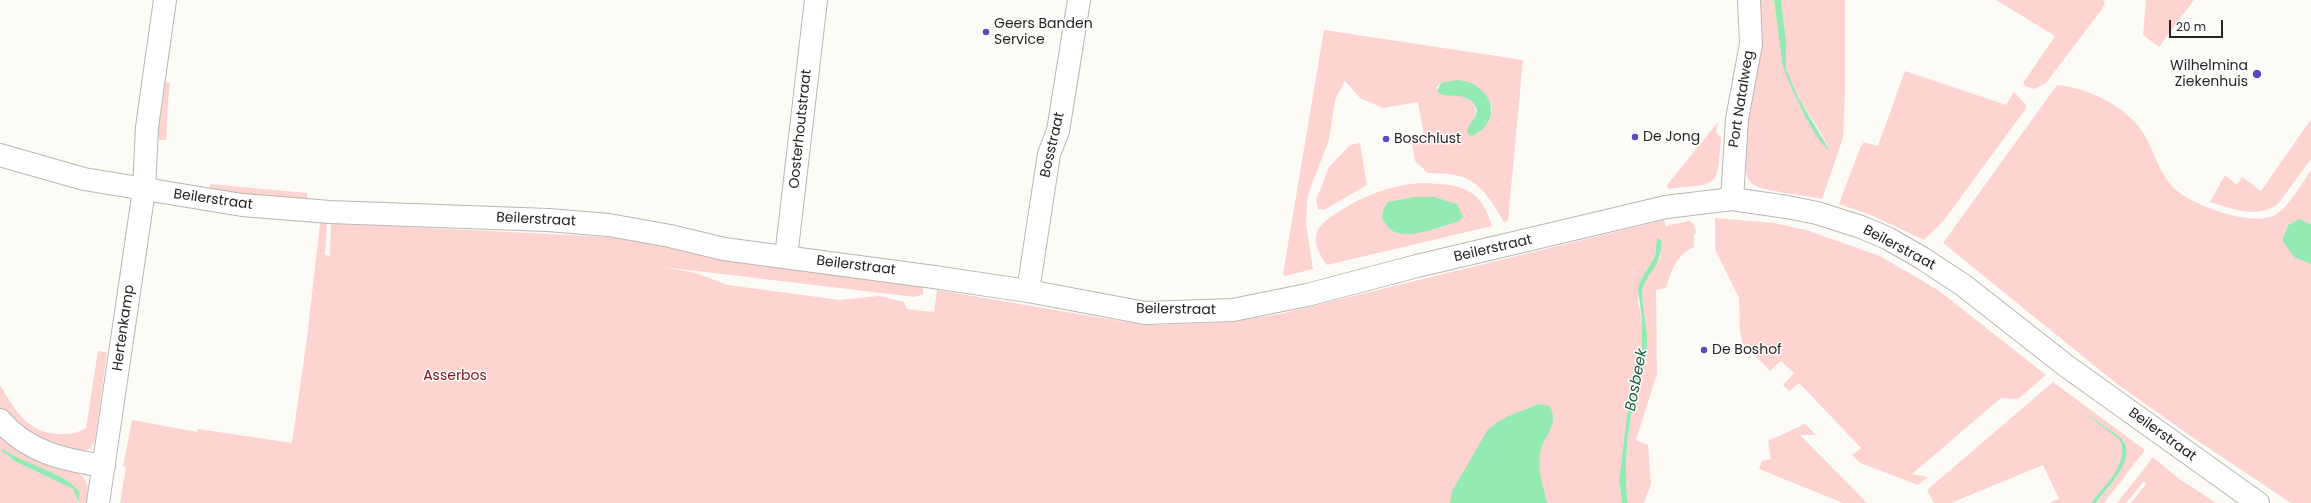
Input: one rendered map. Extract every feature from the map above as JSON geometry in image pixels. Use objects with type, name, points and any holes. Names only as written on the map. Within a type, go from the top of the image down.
[{"type":"street","points":[[144,190],[147,127],[165,0]]},
{"type":"street","name":"Oosterhoutstraat","points":[[786,257],[816,0]]},
{"type":"street","name":"Bosstraat","points":[[1028,291],[1049,154],[1058,131],[1079,0]]},
{"type":"street","name":"Port Natalweg","points":[[1732,199],[1737,119],[1751,44],[1749,0]]},
{"type":"street","name":"Beilerstraat","points":[[0,155],[84,180],[242,205],[548,220],[609,225],[670,236],[724,249],[1028,291],[1145,313],[1233,310],[1307,295],[1417,266],[1666,207],[1732,199],[1817,213],[1841,220],[1880,235],[1906,248],[1963,285],[2065,365],[2258,503]]},
{"type":"street","name":"Hertenkamp","points":[[98,503],[144,190]]},
{"type":"street","points":[[0,420],[20,438],[42,451],[67,460],[104,466]]},
{"type":"green space","points":[[1757,0],[1774,0],[1782,63],[1805,113],[1830,148],[1798,97],[1786,69],[1786,40],[1781,0],[1845,0],[1845,89],[1843,138],[1822,199],[1773,191],[1756,186],[1751,183],[1746,171],[1744,151],[1746,96]]},
{"type":"green space","points":[[1996,0],[2103,0],[2105,2],[2102,9],[2046,83],[2035,89],[2025,86],[2023,83],[2055,36]]},
{"type":"green space","points":[[2146,0],[2194,0],[2159,47],[2143,35]]},
{"type":"green space","points":[[1324,30],[1523,60],[1508,221],[1504,222],[1489,198],[1475,183],[1456,175],[1428,173],[1415,161],[1411,139],[1424,136],[1418,102],[1383,108],[1360,98],[1345,81],[1335,100],[1329,140],[1310,189],[1307,202],[1306,223],[1313,269],[1285,276],[1283,274]],"holes":[[[1441,83],[1491,104],[1492,111],[1488,123],[1468,128],[1476,113],[1472,102],[1467,98],[1460,96],[1444,95],[1436,88]]]},
{"type":"green space","points":[[1905,71],[2006,105],[2014,92],[2026,105],[2025,110],[1944,220],[1924,240],[1871,215],[1839,204],[1860,148],[1864,142],[1878,146]]},
{"type":"green space","points":[[165,82],[170,83],[166,140],[159,140],[158,132]]},
{"type":"green space","points":[[2057,85],[2094,94],[2117,107],[2136,124],[2144,134],[2159,167],[2171,185],[2190,200],[2220,212],[2252,218],[2265,218],[2275,215],[2290,201],[2311,170],[2311,224],[2299,219],[2288,225],[2282,240],[2311,264],[2311,503],[2291,503],[2192,437],[2117,384],[1943,243]]},
{"type":"green space","points":[[2311,119],[2311,159],[2278,204],[2270,209],[2253,212],[2236,210],[2210,202],[2225,175],[2237,185],[2242,177],[2261,191]]},
{"type":"green space","points":[[1718,122],[1716,132],[1721,138],[1720,155],[1716,176],[1712,181],[1706,184],[1668,189],[1667,185]]},
{"type":"green space","points":[[1360,143],[1367,185],[1324,210],[1318,209],[1316,200],[1329,167],[1350,145]]},
{"type":"green space","points":[[1422,183],[1447,185],[1466,190],[1481,202],[1487,212],[1492,226],[1327,265],[1319,253],[1316,238],[1319,228],[1328,219],[1368,196],[1388,189]],"holes":[[[1414,197],[1421,197],[1443,227],[1415,233],[1401,232],[1388,227]]]},
{"type":"green space","points":[[210,184],[307,193],[307,200],[210,190]]},
{"type":"green space","points":[[1715,218],[1774,223],[1806,230],[1880,256],[1938,290],[2046,375],[2018,399],[2001,398],[1912,474],[1928,477],[1918,485],[1860,463],[1852,455],[1861,448],[1799,383],[1789,391],[1783,385],[1794,373],[1781,361],[1770,371],[1742,342],[1739,298],[1715,249]]},
{"type":"green space","name":"Asserbos","points":[[1664,220],[1666,227],[1669,225],[1690,221],[1694,225],[1696,233],[1694,234],[1694,247],[1683,254],[1679,259],[1670,275],[1666,288],[1656,290],[1657,374],[1636,440],[1648,445],[1651,484],[1644,503],[1628,503],[1626,461],[1631,415],[1638,385],[1645,365],[1648,345],[1642,292],[1644,284],[1661,256],[1657,238],[1655,256],[1640,281],[1638,301],[1642,319],[1642,353],[1640,365],[1631,382],[1619,480],[1622,503],[120,503],[126,467],[123,466],[132,420],[197,432],[198,429],[292,443],[307,338],[320,223],[327,223],[325,255],[330,256],[331,223],[609,237],[923,287],[923,294],[915,297],[663,267],[696,273],[728,285],[840,300],[879,296],[904,302],[907,309],[934,312],[937,290],[1126,322],[1162,325],[1230,322],[1280,314]]},
{"type":"green space","points":[[98,351],[107,352],[95,440],[91,448],[83,452],[44,445],[0,410],[0,385],[17,412],[31,426],[50,433],[65,434],[77,432],[86,428]]},
{"type":"green space","points":[[2053,382],[2145,450],[2104,503],[2096,503],[2118,475],[2124,459],[2124,441],[2075,406],[2120,440],[2122,449],[2122,457],[2119,466],[2091,503],[2049,503],[2059,499],[2043,465],[1951,503],[1934,503],[1927,490]]},
{"type":"green space","points":[[1805,424],[1816,435],[1800,435],[1867,503],[1843,503],[1759,469],[1762,461],[1771,459],[1768,441]]},
{"type":"green space","points":[[0,428],[84,477],[88,488],[86,503],[79,503],[80,493],[64,479],[22,460],[3,449],[2,451],[16,462],[73,489],[77,494],[78,503],[0,503]]},
{"type":"green space","points":[[2153,457],[2178,478],[2216,503],[2131,503],[2146,484],[2144,481],[2126,503],[2117,503]]},
{"type":"water","points":[[1774,0],[1781,0],[1786,40],[1786,69],[1798,97],[1829,150],[1823,145],[1809,123],[1795,96],[1782,63]]},
{"type":"water","points":[[1457,80],[1469,82],[1478,87],[1485,94],[1490,103],[1491,112],[1489,121],[1483,129],[1472,136],[1468,134],[1467,131],[1476,113],[1475,106],[1471,101],[1461,96],[1445,95],[1437,91],[1441,83]]},
{"type":"water","points":[[1414,197],[1434,197],[1457,204],[1463,217],[1459,221],[1436,229],[1418,233],[1402,234],[1393,231],[1382,219],[1383,210],[1388,202]]},
{"type":"water","points":[[2299,219],[2311,224],[2311,264],[2294,257],[2282,240],[2288,225]]},
{"type":"water","name":"Bosbeek","points":[[1657,238],[1661,240],[1660,256],[1647,278],[1642,292],[1648,345],[1645,365],[1634,401],[1629,430],[1626,461],[1628,503],[1622,503],[1619,480],[1631,382],[1640,365],[1642,353],[1642,319],[1638,290],[1640,281],[1655,256]]},
{"type":"water","points":[[1538,404],[1550,406],[1553,414],[1552,426],[1544,441],[1539,461],[1540,473],[1547,503],[1450,503],[1452,491],[1487,431],[1505,418]]},
{"type":"water","points":[[2075,406],[2121,438],[2126,446],[2124,463],[2113,481],[2096,503],[2091,503],[2119,466],[2122,457],[2122,449],[2120,440]]},
{"type":"water","points":[[3,449],[66,480],[80,493],[79,503],[73,489],[16,462],[2,451]]},
{"type":"place","name":"Geers Banden Service","points":[[986,32]]},
{"type":"place","name":"Wilhelmina Ziekenhuis","points":[[2257,74]]},
{"type":"place","name":"De Jong","points":[[1635,137]]},
{"type":"place","name":"Boschlust","points":[[1386,139]]},
{"type":"place","name":"De Boshof","points":[[1704,350]]}]
